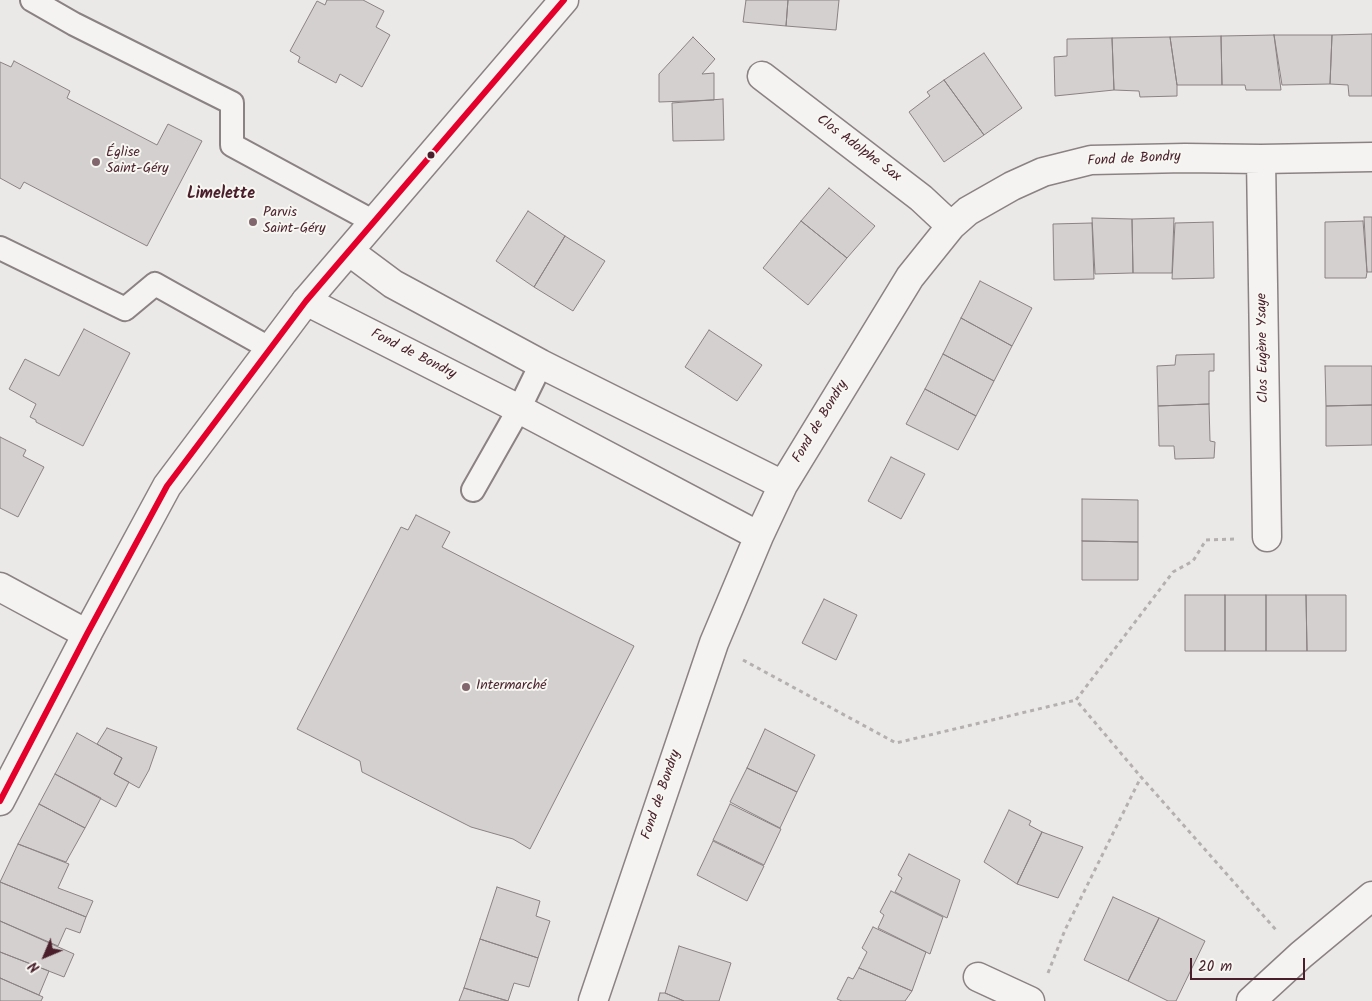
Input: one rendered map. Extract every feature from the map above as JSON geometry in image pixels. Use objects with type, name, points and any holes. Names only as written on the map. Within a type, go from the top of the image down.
[{"type":"street","points":[[0,801],[167,486],[306,301],[350,252],[564,0]]},
{"type":"street","name":"Clos Adolphe Sax","points":[[762,76],[922,198],[951,226]]},
{"type":"street","name":"Fond de Bondry","points":[[593,1001],[714,643],[783,484],[910,277],[951,226],[968,211],[1012,186],[1043,172],[1092,160],[1372,157]]},
{"type":"street","name":"Clos Eugène Ysaye","points":[[1261,159],[1267,537]]},
{"type":"street","points":[[350,252],[393,284],[541,364],[783,484]]},
{"type":"street","name":"Fond de Bondry","points":[[306,301],[519,409],[759,536]]},
{"type":"street","points":[[0,587],[87,634]]},
{"type":"street","points":[[1251,1001],[1301,955],[1372,896]]},
{"type":"street","points":[[978,977],[1030,1001]]},
{"type":"lane","points":[[32,0],[74,24],[232,103],[232,145],[374,222]]},
{"type":"lane","points":[[0,248],[125,309],[155,284],[270,349]]},
{"type":"lane","points":[[474,490],[519,409],[541,364]]},
{"type":"path","points":[[714,643],[896,743],[1076,700],[1173,572],[1193,561],[1206,540],[1267,537]]},
{"type":"path","points":[[1076,700],[1141,778],[1272,926],[1301,955]]},
{"type":"path","points":[[1048,974],[1065,930],[1141,778]]},
{"type":"building","points":[[327,0],[363,0],[384,11],[376,27],[390,35],[362,87],[340,74],[336,83],[298,62],[300,57],[290,51],[317,1],[325,5]]},
{"type":"building","points":[[746,0],[788,0],[786,26],[743,22]]},
{"type":"building","points":[[788,0],[839,0],[836,30],[786,26]]},
{"type":"building","points":[[1372,34],[1372,96],[1349,96],[1348,85],[1330,84],[1332,35]]},
{"type":"building","points":[[1274,35],[1332,35],[1330,84],[1282,85]]},
{"type":"building","points":[[1274,35],[1281,90],[1246,90],[1245,85],[1222,85],[1221,36]]},
{"type":"building","points":[[1221,36],[1222,85],[1177,85],[1170,37]]},
{"type":"building","points":[[693,37],[715,59],[702,74],[714,73],[714,100],[659,102],[659,74]]},
{"type":"building","points":[[1170,37],[1177,96],[1140,97],[1139,91],[1114,90],[1112,38]]},
{"type":"building","points":[[1112,38],[1114,90],[1055,96],[1054,57],[1067,56],[1067,39]]},
{"type":"building","points":[[984,53],[1022,108],[984,135],[944,80]]},
{"type":"building","name":"Église Saint-Géry","points":[[14,61],[70,91],[67,98],[157,145],[168,124],[202,141],[147,246],[24,182],[20,189],[0,178],[0,62],[11,67]]},
{"type":"building","points":[[944,80],[984,135],[944,162],[909,112],[930,96],[927,92]]},
{"type":"building","points":[[723,99],[724,140],[673,141],[672,103]]},
{"type":"building","points":[[829,188],[875,226],[847,258],[801,221]]},
{"type":"building","points":[[528,211],[565,236],[534,287],[496,261]]},
{"type":"building","points":[[1364,217],[1372,217],[1372,272],[1367,272]]},
{"type":"building","points":[[1092,218],[1132,219],[1133,273],[1095,274]]},
{"type":"building","points":[[1174,218],[1172,273],[1133,273],[1132,219]]},
{"type":"building","points":[[801,221],[847,258],[808,305],[763,268]]},
{"type":"building","points":[[1363,221],[1366,278],[1325,278],[1325,222]]},
{"type":"building","points":[[1213,222],[1214,278],[1172,279],[1175,223]]},
{"type":"building","points":[[1092,223],[1094,279],[1054,280],[1053,224]]},
{"type":"building","points":[[565,236],[605,261],[573,311],[534,287]]},
{"type":"building","points":[[980,281],[1032,308],[1012,346],[961,318]]},
{"type":"building","points":[[961,318],[1012,346],[994,381],[943,354]]},
{"type":"building","points":[[84,329],[130,353],[83,446],[36,422],[36,420],[30,417],[36,404],[9,389],[25,359],[59,376]]},
{"type":"building","points":[[709,330],[762,365],[737,401],[685,367]]},
{"type":"building","points":[[943,354],[994,381],[976,416],[925,389]]},
{"type":"building","points":[[1214,354],[1214,371],[1209,371],[1209,404],[1158,406],[1157,366],[1175,365],[1176,355]]},
{"type":"building","points":[[1325,366],[1372,366],[1372,405],[1326,406]]},
{"type":"building","points":[[925,389],[976,416],[958,450],[906,424]]},
{"type":"building","points":[[1209,404],[1210,441],[1215,442],[1214,458],[1175,459],[1174,446],[1159,446],[1158,406]]},
{"type":"building","points":[[1372,405],[1372,445],[1326,446],[1326,406]]},
{"type":"building","points":[[0,437],[26,450],[23,456],[44,467],[18,517],[0,508]]},
{"type":"building","points":[[891,457],[925,474],[901,519],[868,501]]},
{"type":"building","points":[[1082,499],[1138,500],[1138,542],[1082,541]]},
{"type":"building","name":"Intermarché","points":[[416,515],[450,532],[442,547],[634,646],[530,849],[513,839],[471,827],[362,772],[360,761],[297,729],[401,527],[408,530]]},
{"type":"building","points":[[1082,541],[1138,542],[1138,580],[1082,580]]},
{"type":"building","points":[[1185,595],[1225,595],[1225,651],[1185,651]]},
{"type":"building","points":[[1225,595],[1266,595],[1266,651],[1225,651]]},
{"type":"building","points":[[1266,595],[1306,595],[1307,651],[1266,651]]},
{"type":"building","points":[[1306,595],[1346,595],[1346,651],[1307,651]]},
{"type":"building","points":[[824,599],[857,615],[836,660],[802,643]]},
{"type":"building","points":[[107,728],[157,747],[149,770],[139,788],[114,774],[122,758],[97,744]]},
{"type":"building","points":[[765,729],[815,755],[797,792],[747,768]]},
{"type":"building","points":[[77,733],[122,758],[114,774],[129,782],[116,807],[55,774]]},
{"type":"building","points":[[747,768],[797,792],[780,828],[730,802]]},
{"type":"building","points":[[55,774],[101,798],[85,828],[39,804]]},
{"type":"building","points":[[39,804],[85,828],[66,862],[18,844]]},
{"type":"building","points":[[730,804],[781,829],[764,865],[713,840]]},
{"type":"building","points":[[1009,810],[1031,821],[1029,825],[1042,832],[1017,884],[984,862]]},
{"type":"building","points":[[1042,832],[1083,847],[1058,898],[1017,884]]},
{"type":"building","points":[[713,841],[764,866],[747,901],[697,875]]},
{"type":"building","points":[[18,844],[69,864],[58,888],[93,901],[86,917],[0,882]]},
{"type":"building","points":[[909,854],[960,880],[947,918],[895,892],[902,878],[898,875]]},
{"type":"building","points":[[0,882],[86,917],[80,933],[66,928],[58,946],[0,921]]},
{"type":"building","points":[[497,887],[540,901],[536,916],[550,921],[538,958],[480,939]]},
{"type":"building","points":[[891,891],[943,917],[930,954],[878,928],[884,915],[880,912]]},
{"type":"building","points":[[1113,897],[1159,918],[1128,981],[1084,960]]},
{"type":"building","points":[[1159,918],[1205,941],[1176,1001],[1168,1001],[1128,981]]},
{"type":"building","points":[[0,921],[74,954],[64,977],[0,952]]},
{"type":"building","points":[[873,927],[926,952],[912,991],[859,968],[867,952],[862,948]]},
{"type":"building","points":[[480,939],[538,958],[529,987],[514,983],[508,1001],[464,988]]},
{"type":"building","points":[[679,946],[731,963],[719,1001],[684,1001],[665,993]]},
{"type":"building","points":[[0,952],[49,971],[39,995],[0,978]]},
{"type":"building","points":[[859,968],[912,991],[905,1001],[842,1001],[837,999],[848,977],[853,979]]},
{"type":"building","points":[[0,978],[43,997],[41,1001],[0,1001]]},
{"type":"building","points":[[464,988],[508,1001],[459,1001]]},
{"type":"building","points":[[660,993],[665,993],[684,1001],[658,1001]]},
{"type":"transit line","points":[[0,801],[167,486],[306,301],[564,0]]},
{"type":"place","name":"Église Saint-Géry","points":[[96,162]]},
{"type":"place","name":"Parvis Saint-Géry","points":[[253,222]]},
{"type":"place","name":"Intermarché","points":[[466,687]]},
{"type":"district","name":"Limelette","points":[[221,195]]}]
